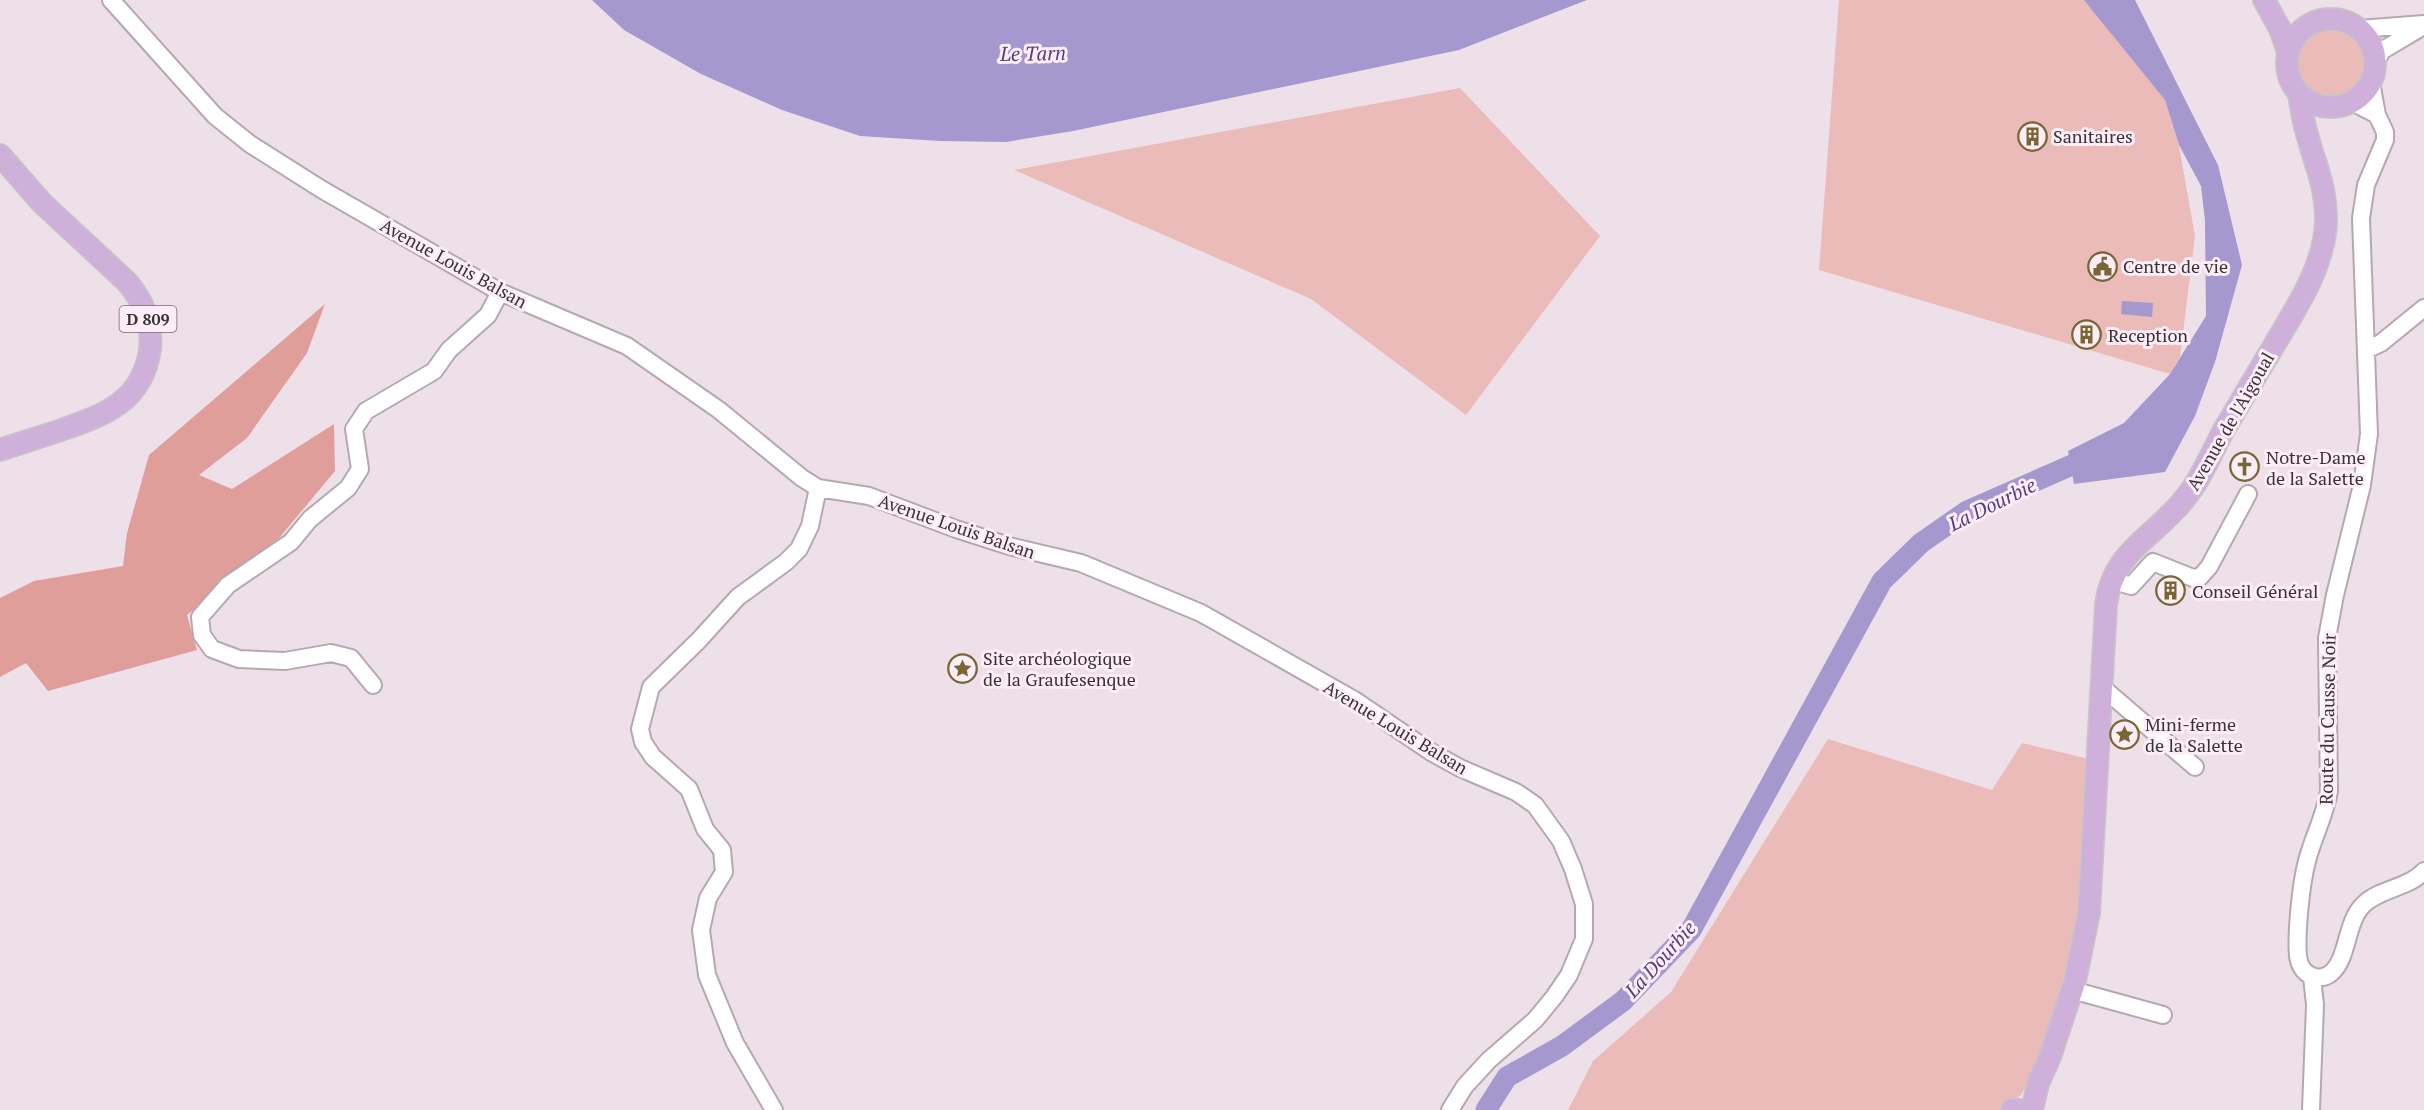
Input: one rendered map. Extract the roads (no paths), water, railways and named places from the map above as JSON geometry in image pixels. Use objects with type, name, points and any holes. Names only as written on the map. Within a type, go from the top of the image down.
[{"type":"main road","points":[[2266,0],[2287,14],[2312,23]]},
{"type":"main road","points":[[2266,0],[2288,52]]},
{"type":"main road","points":[[2334,19],[2345,21],[2359,29],[2371,44],[2373,72],[2363,93],[2352,102],[2340,107],[2327,108],[2316,105],[2298,94],[2290,82],[2286,67],[2288,52],[2297,35],[2312,23],[2334,19]]},
{"type":"main road","name":"Avenue de l'Aigoual","points":[[2298,94],[2307,135],[2318,164]]},
{"type":"main road","name":"Avenue de l'Aigoual","points":[[2022,1110],[2038,1084],[2050,1057],[2072,990],[2086,932],[2092,894],[2106,605],[2110,580],[2123,560],[2179,505],[2194,486],[2313,275],[2322,251],[2326,225],[2325,197],[2316,142],[2318,122],[2327,108]]},
{"type":"main road","name":"D 809","points":[[0,155],[42,203],[127,282],[139,296],[150,328],[148,362],[130,395],[114,408],[94,419],[0,450]]},
{"type":"street","name":"Avenue Louis Balsan","points":[[111,0],[215,116],[250,144],[321,189],[500,292],[627,346],[718,410],[802,478],[818,488],[869,496],[956,529],[1009,546],[1081,563],[1201,613],[1356,701],[1431,752],[1460,768],[1516,792],[1535,805],[1561,841],[1573,869],[1584,904],[1584,939],[1569,975],[1554,997],[1535,1020],[1489,1060],[1465,1086],[1450,1110]]},
{"type":"street","points":[[2359,29],[2424,25]]},
{"type":"street","points":[[2373,72],[2383,50],[2424,25]]},
{"type":"street","name":"Route du Causse Noir","points":[[2312,977],[2305,972],[2298,957],[2301,900],[2307,859],[2325,814],[2329,791],[2327,638],[2368,447],[2361,218],[2366,185],[2385,140],[2382,123],[2377,115],[2373,72]]},
{"type":"street","points":[[2352,102],[2377,115]]},
{"type":"street","points":[[373,685],[351,658],[331,653],[285,661],[239,659],[212,649],[202,635],[200,617],[228,585],[291,542],[310,519],[348,488],[360,469],[354,429],[366,411],[434,371],[449,350],[488,315],[500,292]]},
{"type":"street","points":[[2366,350],[2380,343],[2424,308]]},
{"type":"street","points":[[774,1110],[735,1043],[707,975],[701,930],[708,898],[724,872],[722,850],[705,829],[689,789],[653,757],[643,742],[640,729],[651,687],[699,640],[738,597],[786,562],[799,549],[810,526],[818,488]]},
{"type":"street","points":[[2110,580],[2132,586],[2153,562],[2193,578],[2200,578],[2209,567],[2248,494]]},
{"type":"street","points":[[2103,688],[2196,767]]},
{"type":"street","points":[[2311,1110],[2315,1005],[2312,977],[2321,978],[2330,975],[2337,966],[2351,925],[2365,904],[2376,895],[2411,881],[2424,871]]},
{"type":"street","points":[[2072,990],[2163,1015]]},
{"type":"water","name":"Le Tarn","points":[[592,0],[1587,0],[1459,50],[1073,131],[1006,142],[860,136],[782,110],[701,74],[624,30]]},
{"type":"water","points":[[2084,0],[2135,0],[2218,165],[2242,265],[2215,362],[2195,416],[2165,472],[2074,484],[2068,451],[2124,423],[2170,374],[2206,316],[2205,221],[2201,186],[2179,145],[2165,100]]},
{"type":"water","points":[[2122,301],[2153,303],[2152,317],[2121,314]]},
{"type":"waterway","name":"La Dourbie","points":[[1486,1110],[1507,1077],[1562,1046],[1623,1001],[1691,930],[1882,581],[1921,543],[1967,511],[2097,454]]},
{"type":"place","name":"Sanitaires","points":[[2032,136]]},
{"type":"place","name":"Centre de vie","points":[[2102,266]]},
{"type":"place","name":"Reception","points":[[2087,335]]},
{"type":"place","name":"Notre-Dame de la Salette","points":[[2245,467]]},
{"type":"place","name":"Conseil Général","points":[[2171,591]]},
{"type":"place","name":"Site archéologique de la Graufesenque","points":[[962,668]]},
{"type":"place","name":"Mini-ferme de la Salette","points":[[2124,734]]}]
